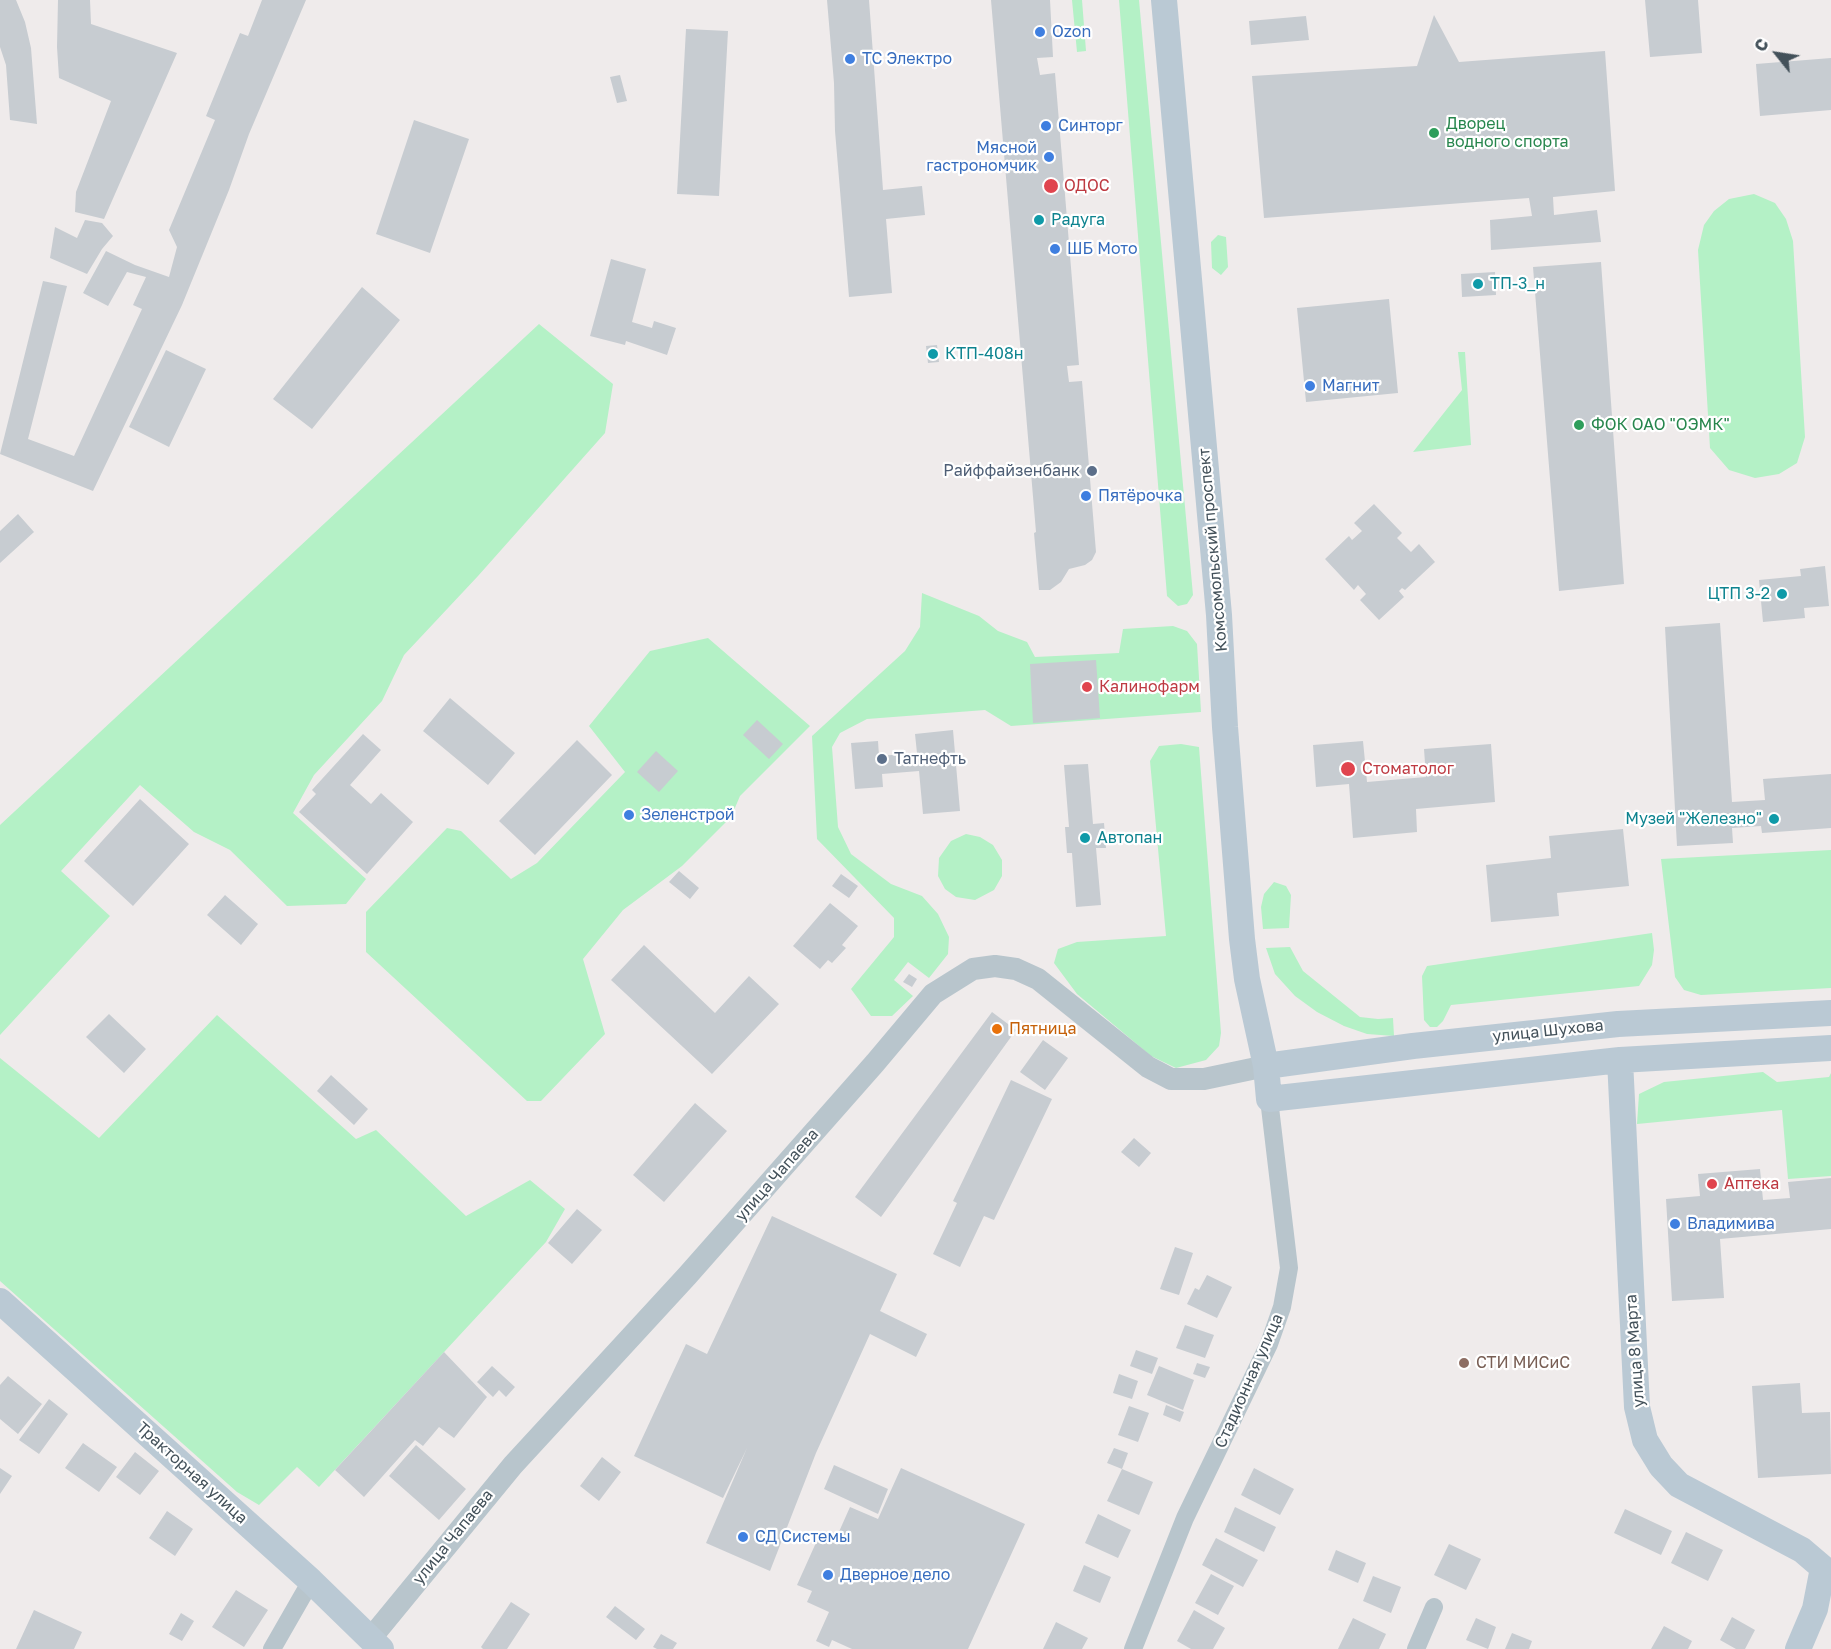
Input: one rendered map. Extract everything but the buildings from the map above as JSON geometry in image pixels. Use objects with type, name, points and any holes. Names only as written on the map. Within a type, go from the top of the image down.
[{"type":"main road","name":"Комсомольский проспект","points":[[1164,0],[1218,603],[1242,939],[1247,979],[1266,1066],[1269,1099]]},
{"type":"main road","name":"улица Шухова","points":[[1266,1066],[1413,1046],[1618,1024],[1831,1013]]},
{"type":"main road","points":[[1269,1099],[1620,1060],[1831,1048]]},
{"type":"main road","name":"улица 8 Марта","points":[[1620,1060],[1637,1407],[1645,1440],[1661,1466],[1679,1485],[1802,1550],[1827,1566],[1815,1609],[1798,1649]]},
{"type":"main road","name":"Тракторная улица","points":[[0,1301],[311,1581],[376,1643]]},
{"type":"street","name":"улица Чапаева","points":[[376,1643],[513,1465],[687,1276],[933,994],[973,969],[995,966],[1016,969],[1038,980],[1148,1067],[1171,1079],[1204,1079],[1266,1066]]},
{"type":"street","name":"Стадионная улица","points":[[1133,1649],[1185,1518],[1269,1344],[1282,1307],[1289,1268],[1269,1099]]},
{"type":"street","points":[[272,1649],[311,1581]]},
{"type":"street","points":[[1416,1649],[1434,1607]]},
{"type":"green space","points":[[1072,0],[1082,0],[1086,51],[1077,52]]},
{"type":"green space","points":[[1119,0],[1139,0],[1193,595],[1187,604],[1178,606],[1167,596]]},
{"type":"green space","points":[[1754,194],[1775,203],[1786,219],[1793,241],[1805,437],[1797,463],[1779,474],[1755,478],[1729,470],[1710,448],[1698,250],[1704,225],[1714,211],[1729,199]]},
{"type":"green space","points":[[1218,235],[1226,237],[1228,267],[1221,275],[1212,268],[1211,242]]},
{"type":"green space","points":[[539,324],[613,384],[605,433],[478,576],[404,655],[382,701],[314,775],[293,813],[366,879],[346,904],[287,906],[230,850],[194,832],[140,785],[61,871],[110,916],[0,1035],[0,825]]},
{"type":"green space","points":[[1458,352],[1465,352],[1471,445],[1413,452],[1462,390]]},
{"type":"green space","points":[[922,593],[979,616],[998,631],[1027,642],[1035,657],[1119,653],[1123,629],[1173,626],[1187,631],[1197,644],[1201,712],[1011,726],[985,710],[867,719],[840,733],[832,747],[838,827],[851,854],[891,884],[922,896],[938,914],[949,937],[948,954],[929,978],[908,962],[894,980],[913,996],[892,1016],[871,1016],[851,989],[894,937],[894,918],[817,839],[812,736],[905,651],[920,627]]},
{"type":"green space","points":[[708,638],[810,726],[740,796],[731,817],[682,866],[623,910],[583,959],[605,1034],[541,1101],[527,1101],[366,952],[366,912],[447,828],[461,831],[511,879],[537,863],[625,772],[589,726],[650,651]]},
{"type":"green space","points":[[1181,744],[1199,747],[1221,1033],[1219,1046],[1206,1060],[1176,1068],[1151,1056],[1077,994],[1054,963],[1058,949],[1077,942],[1166,936],[1150,761],[1159,746]]},
{"type":"green space","points":[[966,834],[980,837],[993,845],[1002,860],[1002,876],[994,890],[975,900],[956,897],[945,889],[938,876],[939,858],[951,841]]},
{"type":"green space","points":[[1831,850],[1831,988],[1701,995],[1684,990],[1675,977],[1661,859]]},
{"type":"green space","points":[[1274,882],[1286,886],[1291,895],[1289,928],[1263,929],[1261,907],[1264,894]]},
{"type":"green space","points":[[1652,933],[1654,950],[1652,965],[1639,986],[1451,1005],[1443,1021],[1437,1027],[1430,1027],[1424,1020],[1422,976],[1427,966]]},
{"type":"green space","points":[[1290,947],[1303,971],[1360,1017],[1393,1018],[1394,1036],[1367,1034],[1344,1026],[1317,1012],[1295,996],[1275,974],[1266,948]]},
{"type":"green space","points":[[217,1015],[356,1139],[376,1130],[466,1216],[530,1180],[565,1209],[546,1242],[319,1487],[297,1467],[259,1505],[237,1492],[0,1281],[0,1058],[99,1138]]},
{"type":"green space","points":[[1763,1072],[1777,1082],[1829,1077],[1831,1073],[1831,1176],[1788,1179],[1782,1110],[1637,1124],[1639,1094],[1664,1082]]},
{"type":"place","name":"Ozon","points":[[1040,32]]},
{"type":"place","name":"ТС Электро","points":[[850,59]]},
{"type":"place","name":"Синторг","points":[[1046,126]]},
{"type":"place","name":"Дворец водного спорта","points":[[1434,133]]},
{"type":"place","name":"Мясной гастрономчик","points":[[1049,157]]},
{"type":"place","name":"ОДОС","points":[[1051,186]]},
{"type":"place","name":"Радуга","points":[[1039,220]]},
{"type":"place","name":"ШБ Мото","points":[[1055,249]]},
{"type":"place","name":"ТП-3_н","points":[[1478,284]]},
{"type":"place","name":"КТП-408н","points":[[933,354]]},
{"type":"place","name":"Магнит","points":[[1310,386]]},
{"type":"place","name":"ФОК ОАО \"ОЭМК\"","points":[[1579,425]]},
{"type":"place","name":"Райффайзенбанк","points":[[1092,471]]},
{"type":"place","name":"Пятёрочка","points":[[1086,496]]},
{"type":"place","name":"ЦТП 3-2","points":[[1782,594]]},
{"type":"place","name":"Калинофарм","points":[[1087,687]]},
{"type":"place","name":"Татнефть","points":[[882,759]]},
{"type":"place","name":"Стоматолог","points":[[1348,769]]},
{"type":"place","name":"Зеленстрой","points":[[629,815]]},
{"type":"place","name":"Музей \"Железно\"","points":[[1774,819]]},
{"type":"place","name":"Автопан","points":[[1085,838]]},
{"type":"place","name":"Пятница","points":[[997,1029]]},
{"type":"place","name":"Аптека","points":[[1712,1184]]},
{"type":"place","name":"Владимива","points":[[1675,1224]]},
{"type":"place","name":"СТИ МИСиС","points":[[1464,1363]]},
{"type":"place","name":"СД Системы","points":[[743,1537]]},
{"type":"place","name":"Дверное дело","points":[[828,1575]]}]
